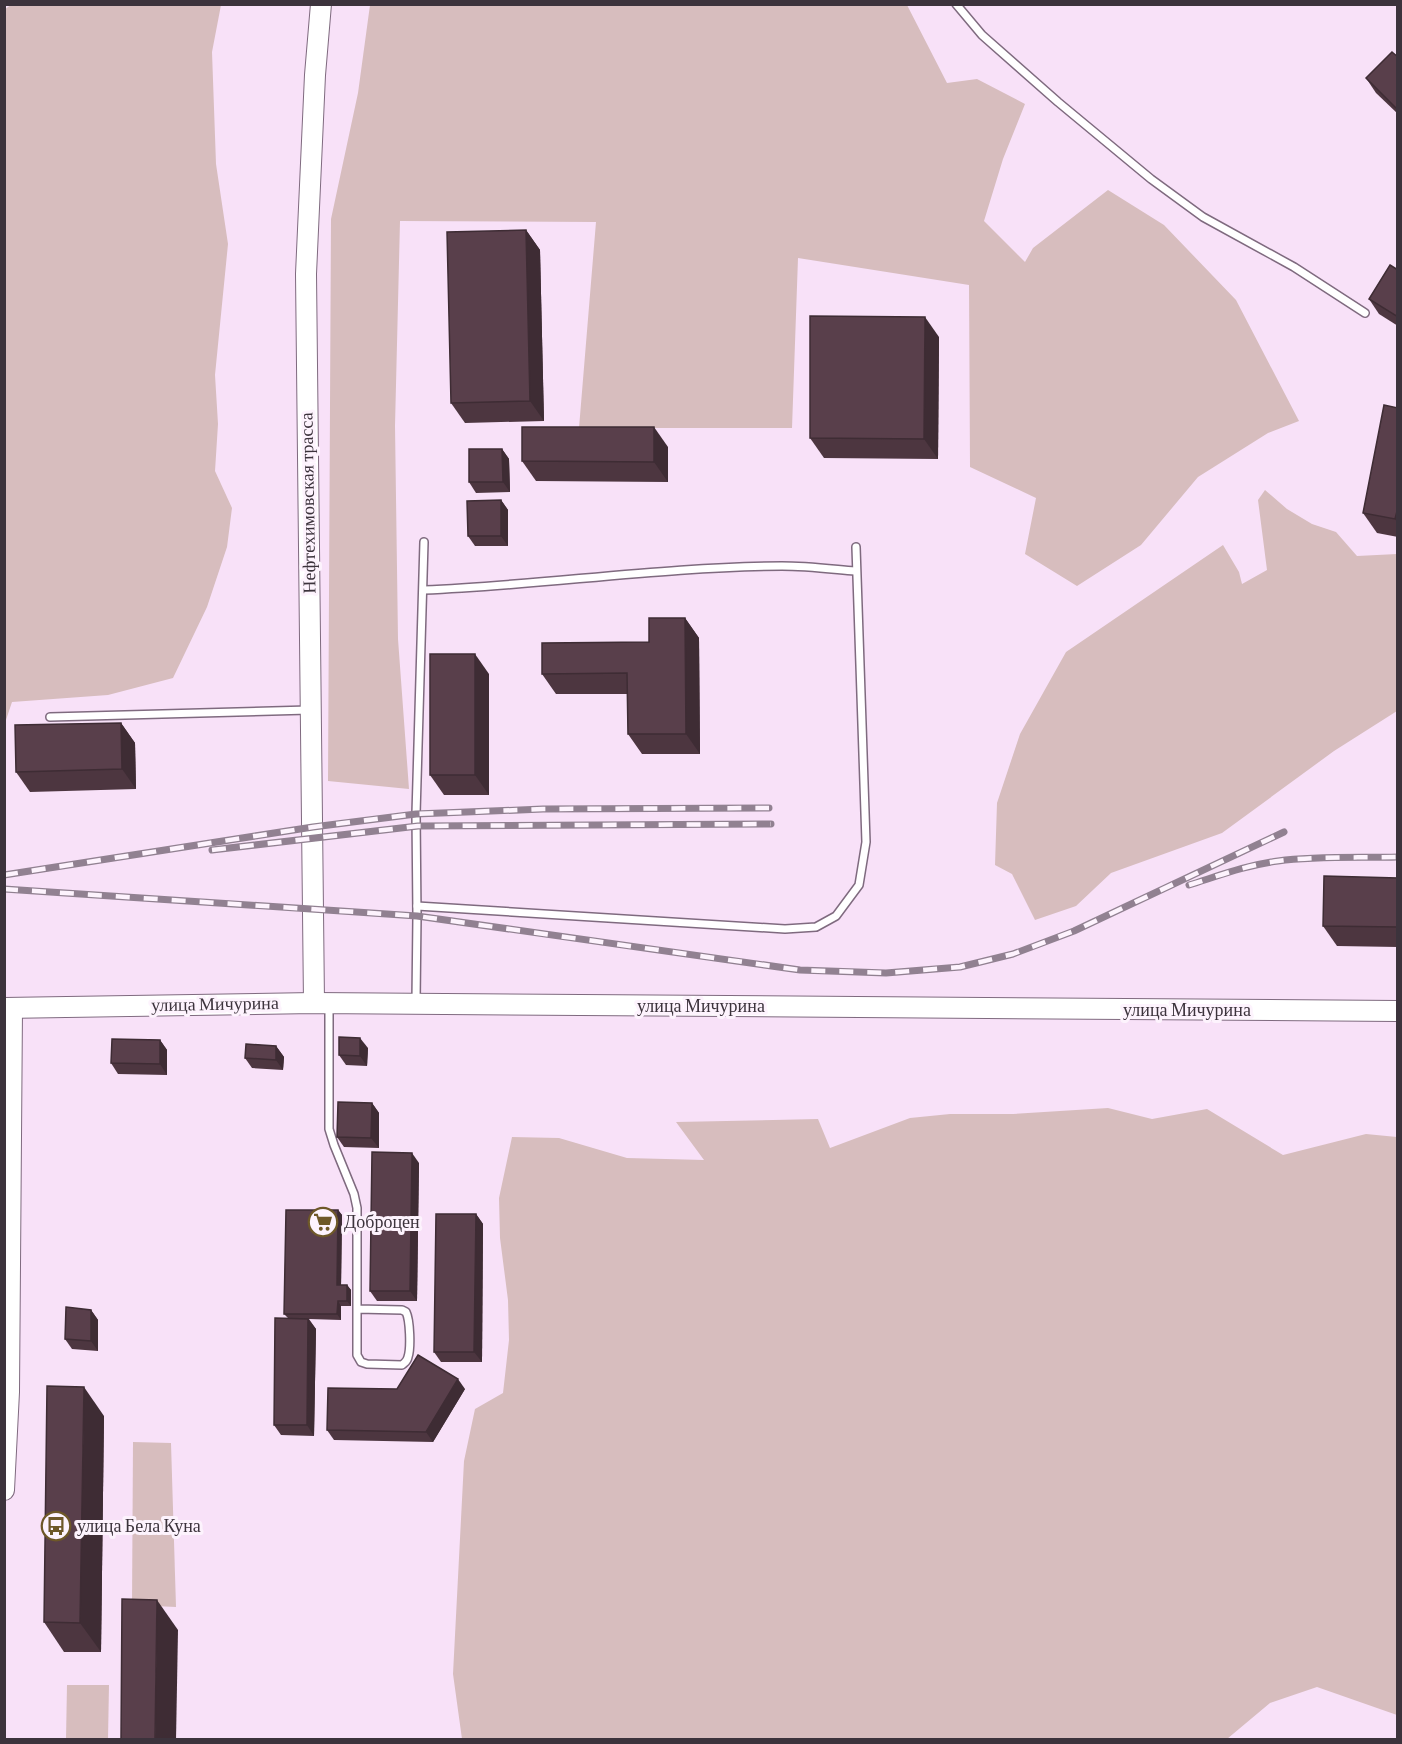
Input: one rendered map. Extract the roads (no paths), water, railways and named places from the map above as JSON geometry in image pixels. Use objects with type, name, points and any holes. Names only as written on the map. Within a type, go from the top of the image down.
[{"type":"main road","name":"Нефтехимовская трасса","points":[[321,4],[315,75],[306,274],[312,710],[321,1003]]},
{"type":"main road","name":"улица Мичурина","points":[[8,1008],[416,1003],[1398,1011]]},
{"type":"main road","points":[[4,1490],[7,1382],[8,1008]]},
{"type":"lane","points":[[956,4],[982,34],[1032,80],[1151,179],[1203,217],[1294,267],[1365,313]]},
{"type":"lane","points":[[416,1003],[416,814],[424,542]]},
{"type":"lane","points":[[417,906],[785,929],[816,927],[836,916],[859,885],[866,842],[855,571],[856,547]]},
{"type":"lane","points":[[424,590],[498,587],[638,573],[773,566],[855,571]]},
{"type":"lane","points":[[50,717],[312,710]]},
{"type":"lane","points":[[321,1003],[331,1136],[354,1194],[357,1209],[357,1310],[357,1355],[361,1362],[402,1365],[405,1363],[408,1356],[409,1333],[406,1312],[402,1310],[357,1310]]},
{"type":"railway","points":[[4,875],[313,827],[416,814],[543,809],[769,808]]},
{"type":"railway","points":[[212,850],[418,826],[771,824]]},
{"type":"railway","points":[[4,889],[417,916],[800,970],[886,973],[960,967],[1013,954],[1074,931],[1284,832]]},
{"type":"railway","points":[[1189,885],[1244,868],[1278,861],[1398,857]]},
{"type":"place","name":"Доброцен","points":[[323,1222]]},
{"type":"place","name":"улица Бела Куна","points":[[56,1526]]}]
